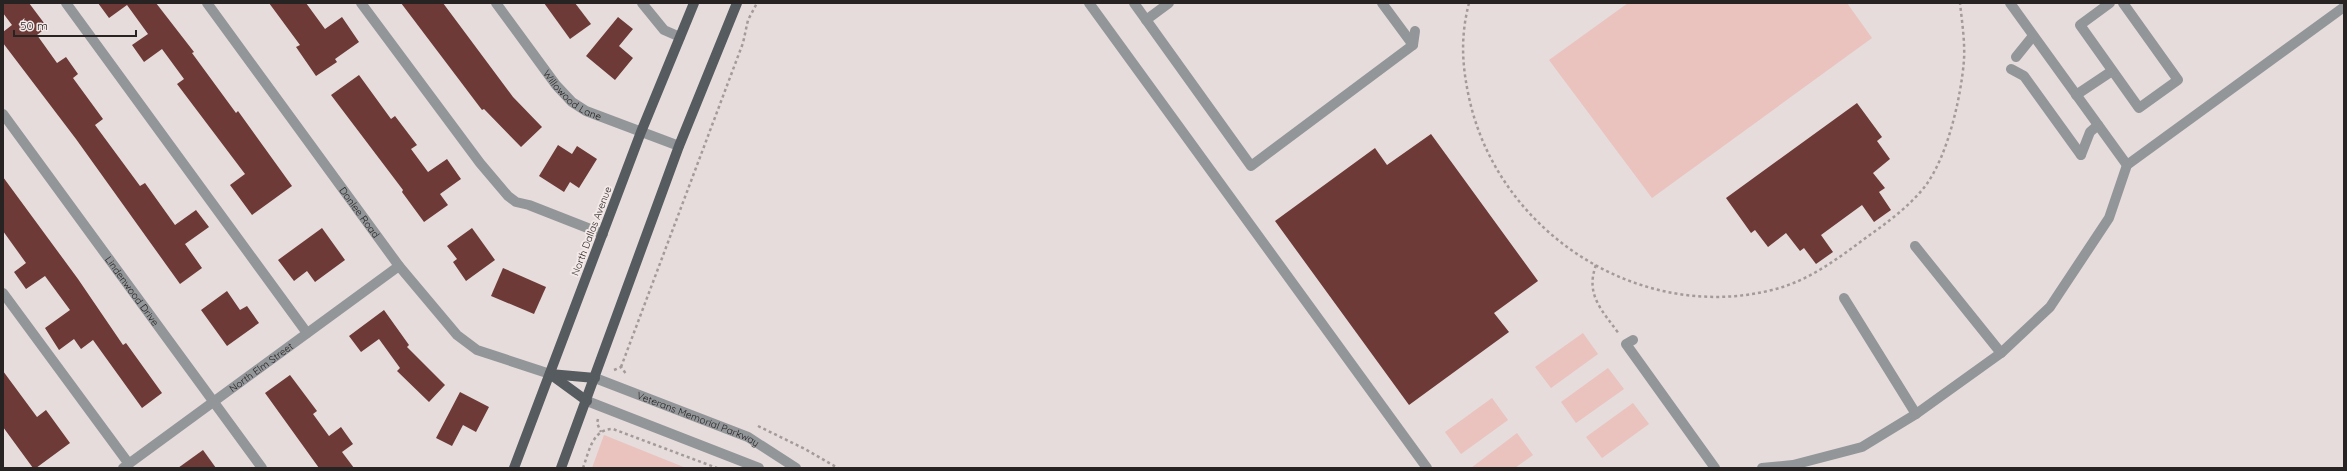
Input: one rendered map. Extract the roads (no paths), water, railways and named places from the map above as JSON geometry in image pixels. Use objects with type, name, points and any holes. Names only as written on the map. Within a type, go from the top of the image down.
[{"type":"main road","name":"North Dallas Avenue","points":[[514,468],[641,132],[694,3]]},
{"type":"main road","points":[[561,468],[587,401],[679,146],[737,3]]},
{"type":"main road","points":[[550,374],[595,378]]},
{"type":"main road","points":[[550,374],[587,401]]},
{"type":"street","points":[[66,3],[307,333]]},
{"type":"street","name":"Donlee Road","points":[[207,3],[399,266],[456,335],[478,350],[492,356],[550,374]]},
{"type":"street","points":[[361,3],[480,163],[508,196],[516,202],[529,205],[603,234]]},
{"type":"street","name":"Willowood Lane","points":[[496,3],[556,85],[572,102],[586,111],[679,146]]},
{"type":"street","points":[[642,3],[664,30],[680,37]]},
{"type":"street","points":[[1089,3],[1427,468]]},
{"type":"street","points":[[1134,3],[1251,166],[1413,45],[1415,31]]},
{"type":"street","points":[[1146,20],[1169,3]]},
{"type":"street","points":[[1382,3],[1413,45]]},
{"type":"street","points":[[2010,3],[2127,165]]},
{"type":"street","points":[[2110,3],[2080,25],[2138,108],[2178,80],[2123,3]]},
{"type":"street","points":[[1762,468],[1792,465],[1862,447],[1916,414],[2001,353],[2050,307],[2109,218],[2127,165],[2344,7]]},
{"type":"street","points":[[2016,57],[2033,36]]},
{"type":"street","points":[[2011,69],[2024,76],[2081,155],[2090,132],[2098,125]]},
{"type":"street","points":[[2076,94],[2112,71]]},
{"type":"street","name":"Lindenwood Drive","points":[[3,114],[212,402],[262,468]]},
{"type":"street","points":[[1914,246],[2001,353]]},
{"type":"street","name":"North Elm Street","points":[[126,466],[399,266]]},
{"type":"street","points":[[3,293],[126,466]]},
{"type":"street","points":[[1844,298],[1916,414]]},
{"type":"street","points":[[1630,342],[1693,429],[1715,468]]},
{"type":"street","name":"Veterans Memorial Parkway","points":[[595,378],[685,410],[748,437],[796,468]]},
{"type":"street","name":"Veterans Memorial Parkway","points":[[587,401],[759,468]]}]
